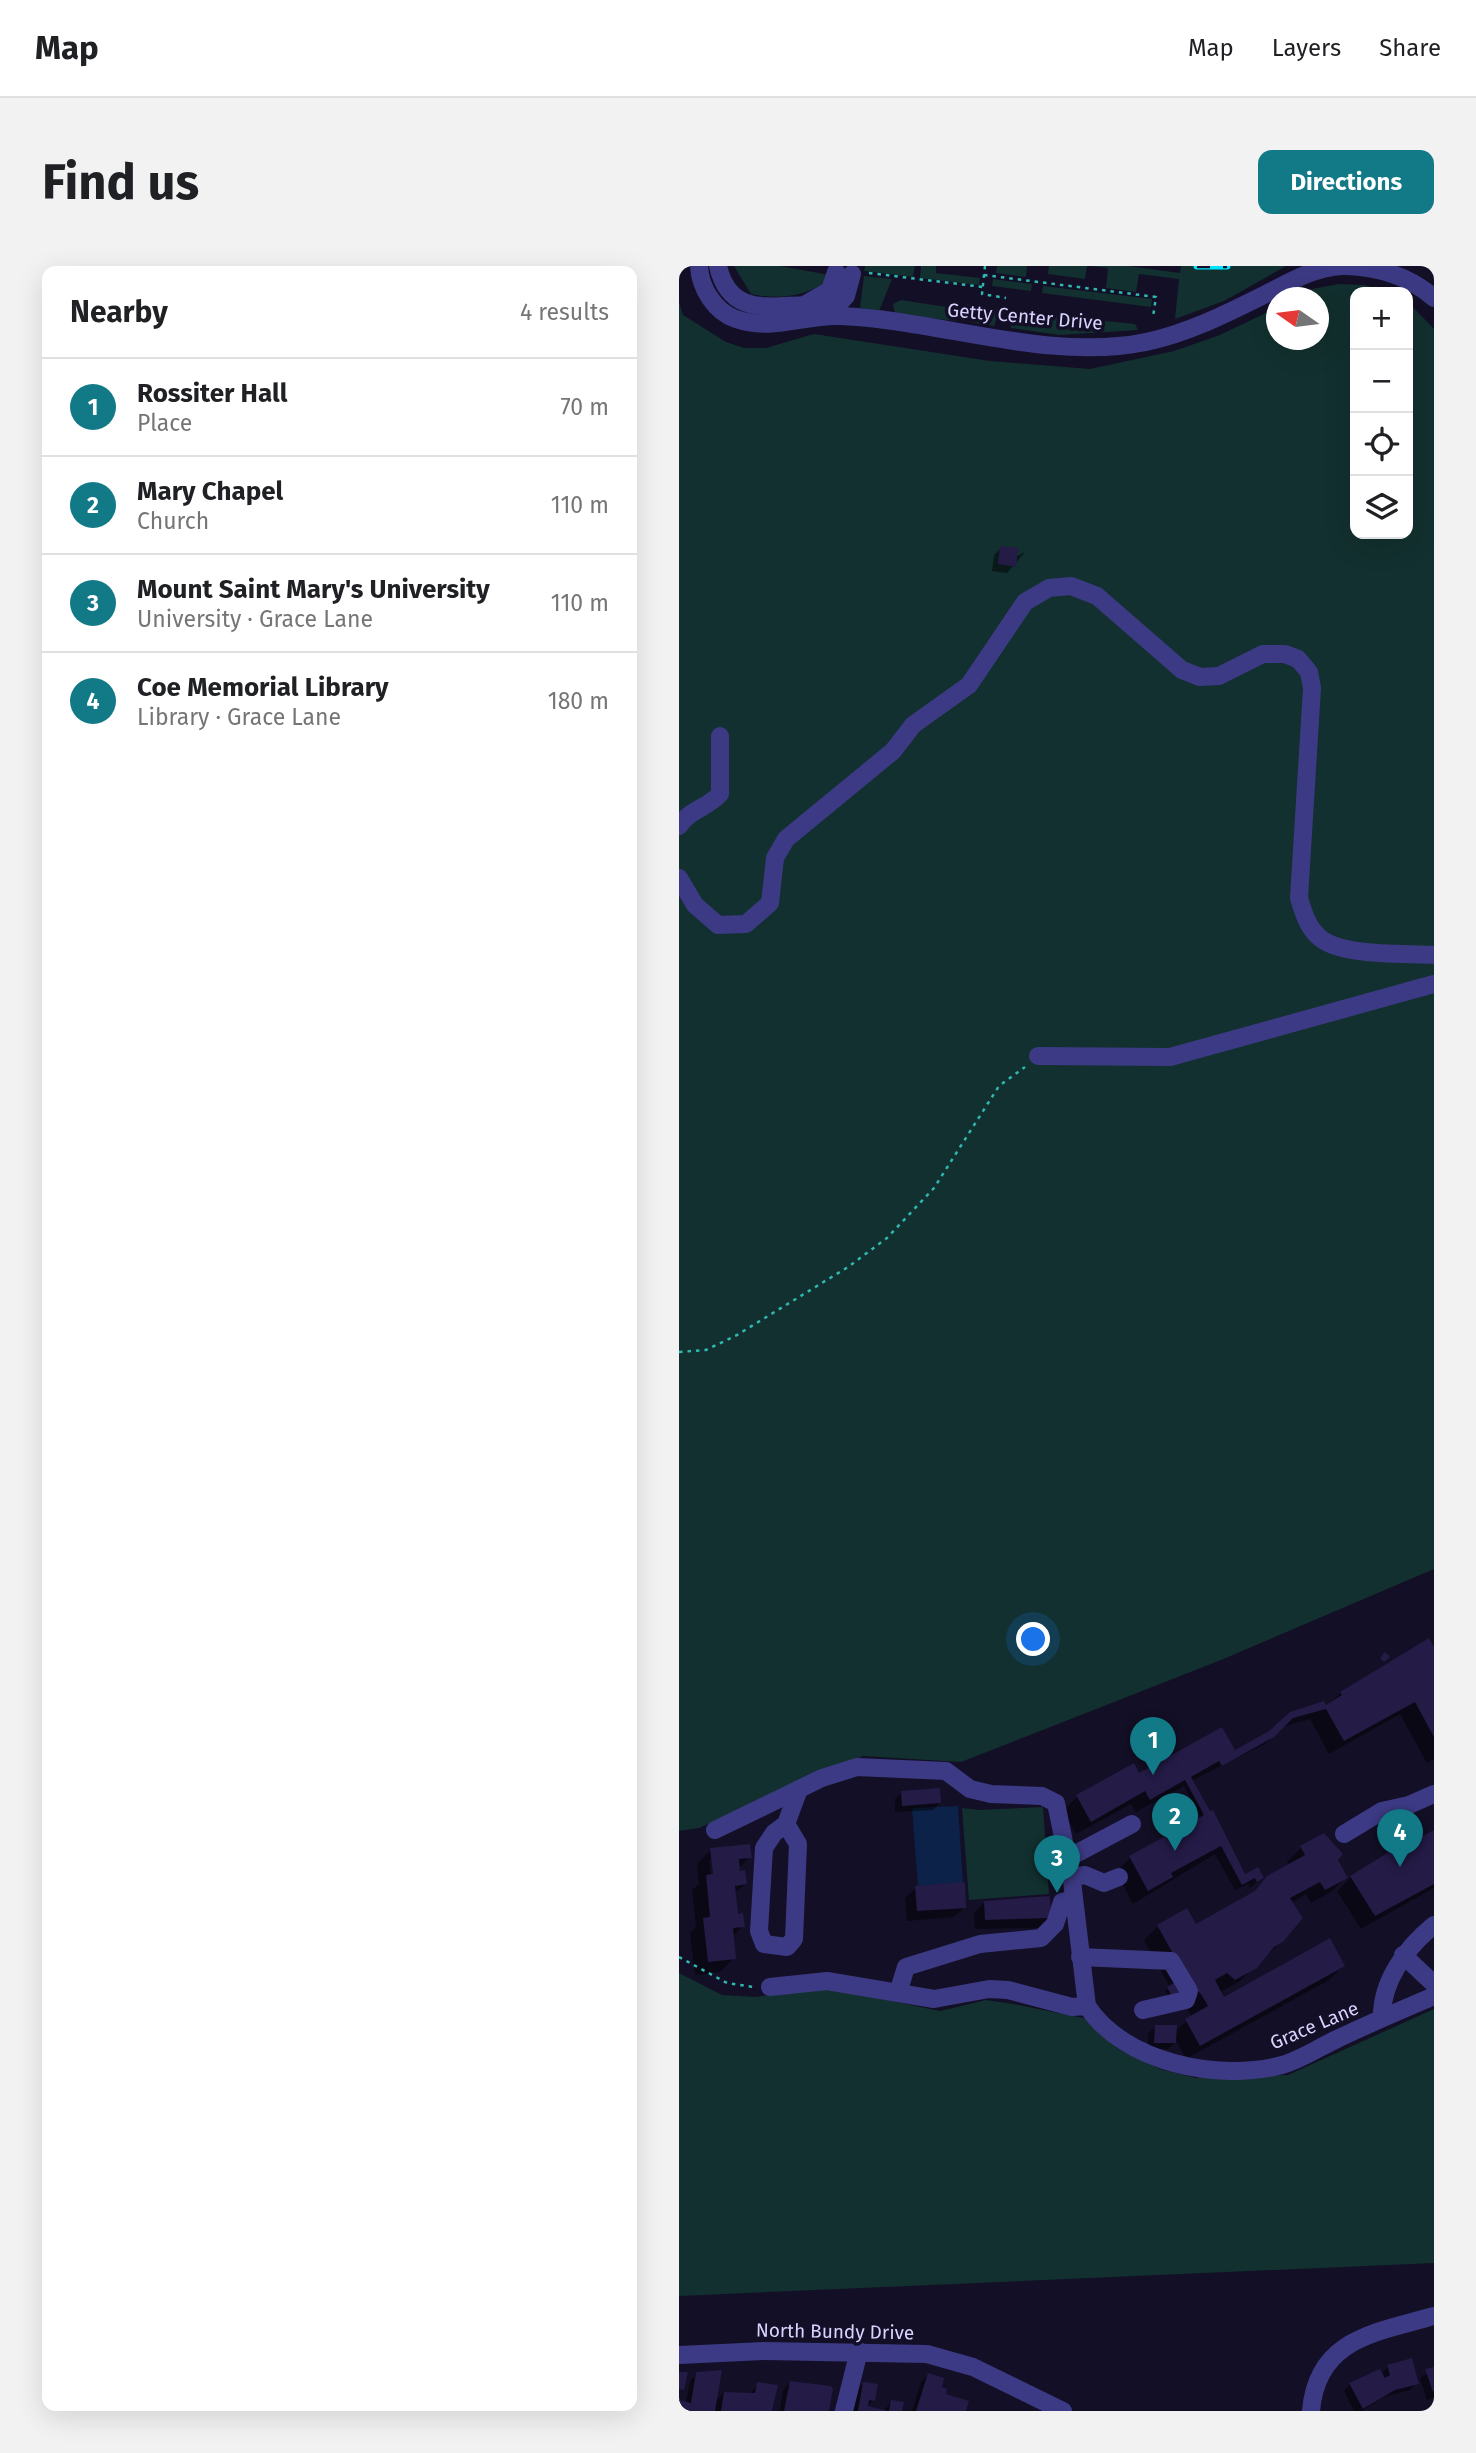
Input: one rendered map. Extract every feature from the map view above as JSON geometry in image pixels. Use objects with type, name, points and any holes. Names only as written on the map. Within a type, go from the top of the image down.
[{"type":"street","name":"Getty Center Drive","points":[[699,266],[702,283],[710,298],[733,318],[769,325],[831,312]]},
{"type":"street","name":"Getty Center Drive","points":[[718,266],[726,288],[748,304],[780,307],[806,304],[858,318],[1049,343],[1143,342],[1216,319],[1307,272],[1344,266],[1379,269],[1396,275],[1434,298]]},
{"type":"street","points":[[831,312],[846,296],[849,273]]},
{"type":"street","points":[[806,304],[830,290],[849,273]]},
{"type":"street","points":[[679,878],[695,905],[717,925],[746,925],[770,903],[775,858],[786,839],[893,751],[913,724],[969,685],[1025,602],[1049,588],[1072,586],[1097,596],[1182,670],[1200,677],[1219,676],[1263,654],[1285,654],[1298,659],[1309,671],[1312,688],[1299,898],[1306,919],[1318,937],[1333,946],[1434,955]]},
{"type":"street","points":[[679,827],[693,811],[708,807],[720,794],[720,736]]},
{"type":"street","points":[[1038,1056],[1170,1057],[1434,984]]},
{"type":"street","points":[[715,1830],[799,1789],[857,1767],[946,1771],[970,1789],[991,1794],[1042,1796],[1056,1803],[1072,1877],[1087,2006],[1072,2007],[1008,1990],[989,1989],[934,1999],[827,1981],[770,1987]]},
{"type":"street","points":[[786,1824],[798,1844],[794,1939],[787,1947],[764,1944],[759,1931],[764,1848],[774,1833],[786,1824],[799,1789]]},
{"type":"street","points":[[1344,1834],[1382,1811],[1409,1805],[1434,1794]]},
{"type":"street","points":[[1068,1858],[1132,1824]]},
{"type":"street","points":[[1072,1877],[1085,1875],[1104,1883],[1119,1877]]},
{"type":"street","points":[[898,1993],[906,1967],[988,1942],[1041,1938],[1055,1924],[1062,1902],[1074,1899]]},
{"type":"street","points":[[1382,2018],[1390,1984],[1403,1955],[1431,1930]]},
{"type":"street","points":[[1403,1955],[1434,1984]]},
{"type":"street","points":[[1080,1957],[1171,1961],[1189,1991],[1186,2000],[1143,2010]]},
{"type":"street","name":"Grace Lane","points":[[1087,2006],[1106,2030],[1124,2043],[1179,2065],[1254,2069],[1283,2065],[1434,1996]]},
{"type":"street","points":[[1311,2411],[1313,2390],[1322,2367],[1338,2350],[1434,2316]]},
{"type":"street","points":[[844,2411],[859,2351]]},
{"type":"street","name":"North Bundy Drive","points":[[679,2355],[859,2351],[938,2357],[1017,2386],[1063,2411]]},
{"type":"path","points":[[985,266],[982,294],[1006,298]]},
{"type":"path","points":[[849,273],[983,287]]},
{"type":"path","points":[[984,275],[1156,297],[1153,317]]},
{"type":"path","points":[[679,1352],[706,1350],[737,1335],[848,1267],[887,1238],[934,1188],[999,1086],[1038,1056]]},
{"type":"path","points":[[679,1957],[727,1983],[770,1987]]},
{"type":"green space","points":[[734,266],[780,266],[830,275],[829,280],[820,286],[801,293],[782,297],[762,296],[751,294]]},
{"type":"green space","points":[[865,266],[915,266],[913,277],[864,271]]},
{"type":"green space","points":[[921,266],[936,266],[936,273],[980,278],[979,285],[920,278]]},
{"type":"green space","points":[[997,266],[1027,266],[1026,277],[996,273]]},
{"type":"green space","points":[[1049,266],[1087,266],[1085,279],[1048,274]]},
{"type":"green space","points":[[1091,266],[1128,266],[1180,273],[1181,266],[1286,266],[1224,301],[1175,319],[1179,279],[1139,274],[1136,292],[1106,288],[1108,268]]},
{"type":"green space","points":[[864,276],[892,279],[879,311],[860,308]]},
{"type":"green space","points":[[993,279],[1032,284],[1031,291],[992,286]]},
{"type":"green space","points":[[1339,284],[1372,287],[1350,287],[1350,539],[1413,539],[1413,307],[1434,329],[1434,1569],[1221,1660],[961,1762],[863,1756],[699,1828],[679,1831],[679,302],[683,315],[726,342],[744,348],[766,348],[814,334],[990,361],[1090,369],[1174,351],[1220,335],[1266,313],[1266,350],[1329,350],[1329,287],[1323,287]]},
{"type":"green space","points":[[1043,286],[1152,299],[1151,307],[1042,293]]},
{"type":"green space","points":[[901,300],[953,308],[956,321],[895,314],[893,304]]},
{"type":"green space","points":[[967,304],[1000,309],[994,326],[970,322]]},
{"type":"green space","points":[[1016,312],[1135,324],[1138,330],[1059,335],[1011,328],[1009,318]]},
{"type":"green space","points":[[1043,1807],[1049,1894],[969,1900],[962,1808],[979,1810]]},
{"type":"green space","points":[[679,1973],[722,1995],[756,1997],[824,1987],[940,2011],[986,2000],[1088,2019],[1118,2049],[1160,2069],[1196,2078],[1288,2075],[1434,2009],[1434,2263],[679,2296]]},
{"type":"water","points":[[958,1806],[963,1883],[918,1886],[912,1808]]},
{"type":"building","points":[[1000,546],[1018,548],[1016,567],[998,564]]},
{"type":"building","points":[[1429,1638],[1434,1647],[1434,1737],[1415,1702],[1344,1741],[1326,1709],[1293,1718],[1274,1737],[1222,1766],[1219,1761],[1191,1777],[1210,1811],[1213,1810],[1245,1874],[1258,1867],[1264,1878],[1257,1882],[1255,1878],[1242,1885],[1221,1846],[1171,1873],[1173,1877],[1148,1891],[1129,1856],[1204,1815],[1185,1780],[1150,1800],[1145,1791],[1091,1822],[1076,1795],[1134,1763],[1139,1773],[1222,1727],[1235,1750],[1269,1731],[1290,1712],[1324,1701],[1326,1705],[1342,1695],[1340,1692]]},
{"type":"building","points":[[1385,1652],[1390,1657],[1384,1662],[1380,1658]]},
{"type":"building","points":[[1157,1727],[1164,1738],[1146,1748],[1139,1737]]},
{"type":"building","points":[[940,1788],[941,1803],[902,1806],[901,1791]]},
{"type":"building","points":[[1434,1830],[1434,1884],[1375,1916],[1350,1876],[1407,1841],[1409,1844]]},
{"type":"building","points":[[1324,1833],[1343,1854],[1338,1860],[1348,1878],[1325,1890],[1320,1882],[1290,1898],[1303,1918],[1283,1942],[1274,1947],[1257,1968],[1235,1980],[1227,1973],[1215,1980],[1224,1997],[1330,1938],[1345,1966],[1200,2046],[1185,2019],[1208,2006],[1201,1994],[1190,1984],[1157,1925],[1187,1908],[1196,1924],[1255,1891],[1267,1876],[1305,1855],[1300,1846]]},
{"type":"building","points":[[750,1844],[752,1858],[739,1859],[740,1871],[745,1870],[747,1884],[735,1886],[738,1914],[743,1913],[745,1927],[733,1928],[736,1959],[708,1962],[703,1918],[710,1917],[706,1875],[713,1874],[710,1848]]},
{"type":"building","points":[[965,1882],[966,1908],[917,1911],[915,1886]]},
{"type":"building","points":[[1050,1896],[1051,1918],[985,1920],[984,1901]]},
{"type":"building","points":[[1179,1980],[1184,1989],[1172,1996],[1167,1987]]},
{"type":"building","points":[[1155,2025],[1177,2025],[1176,2043],[1154,2043]]},
{"type":"building","points":[[1412,2358],[1419,2384],[1395,2390],[1363,2409],[1349,2383],[1380,2369],[1385,2378],[1390,2375],[1387,2365]]},
{"type":"building","points":[[1434,2367],[1434,2391],[1433,2392],[1425,2369]]},
{"type":"building","points":[[722,2370],[715,2411],[679,2411],[679,2400],[691,2403],[696,2372]]},
{"type":"building","points":[[679,2372],[688,2372],[684,2390],[679,2389]]},
{"type":"building","points":[[928,2373],[944,2378],[942,2387],[947,2389],[946,2394],[969,2401],[966,2411],[916,2411]]},
{"type":"building","points":[[790,2381],[831,2386],[833,2389],[829,2411],[784,2411]]},
{"type":"building","points":[[757,2382],[778,2385],[772,2411],[721,2411],[724,2392],[755,2393]]},
{"type":"building","points":[[863,2382],[878,2384],[875,2401],[869,2400],[868,2406],[888,2411],[858,2411]]},
{"type":"building","points":[[891,2400],[904,2402],[902,2411],[889,2411]]},
{"type":"railway","points":[[1197,266],[1227,266]]},
{"type":"place","name":"Rossiter Hall","points":[[1153,1775]]},
{"type":"place","name":"Mary Chapel","points":[[1175,1851]]},
{"type":"place","name":"Coe Memorial Library","points":[[1400,1867]]},
{"type":"place","name":"Mount Saint Mary's University","points":[[1057,1893]]}]
